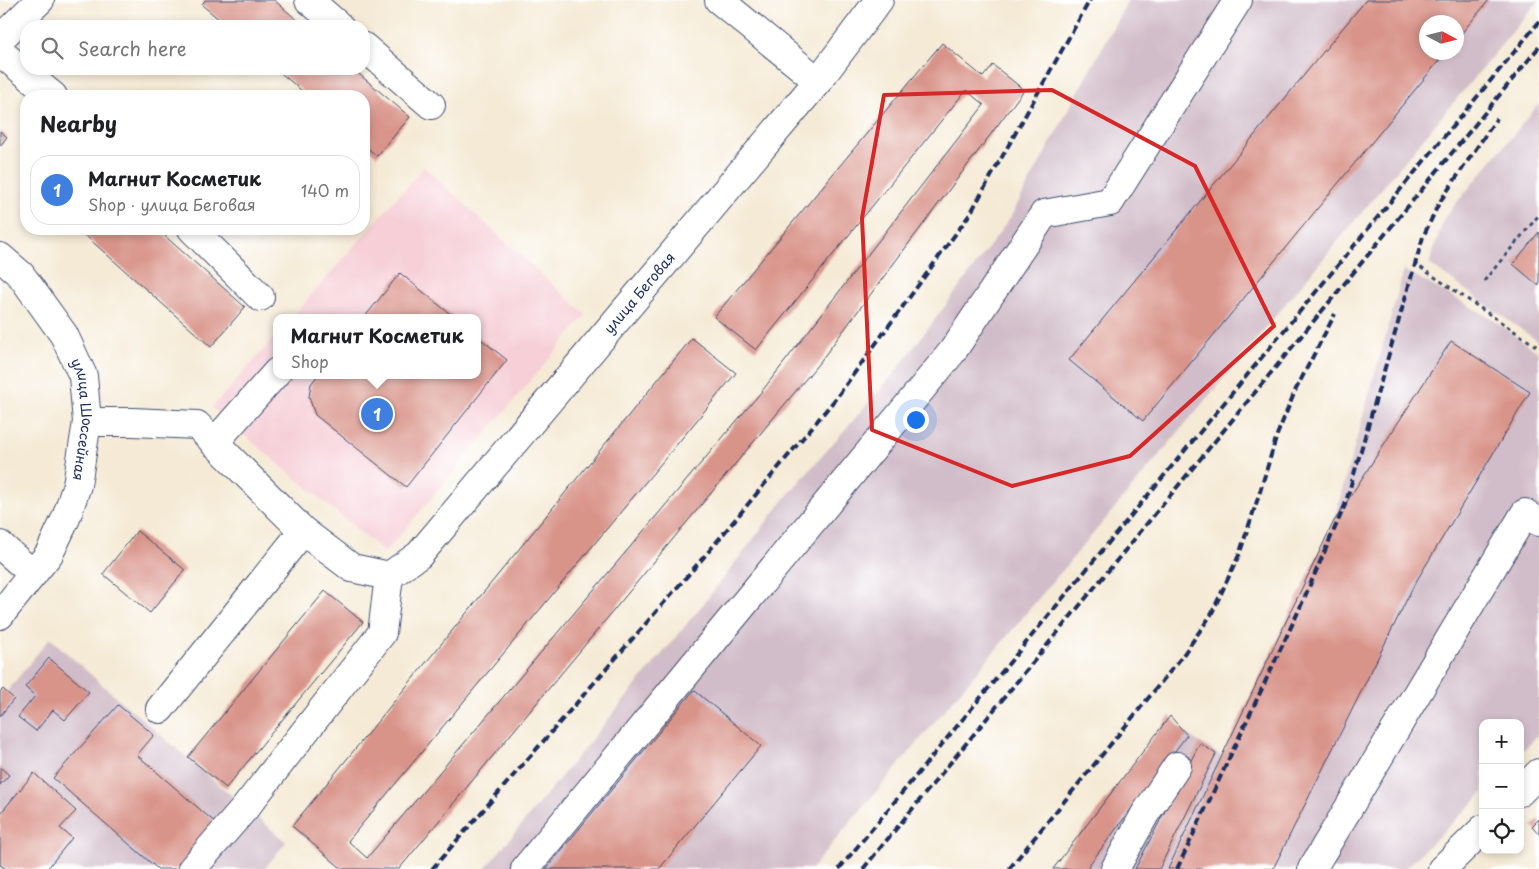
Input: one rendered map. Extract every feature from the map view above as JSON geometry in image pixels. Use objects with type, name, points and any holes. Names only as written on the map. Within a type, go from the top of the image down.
[{"type":"street","points":[[309,0],[332,20]]},
{"type":"street","points":[[720,0],[818,81]]},
{"type":"street","name":"улица Беговая","points":[[389,576],[419,555],[818,81],[879,0]]},
{"type":"street","points":[[524,869],[952,352],[1044,214],[1110,202],[1238,0]]},
{"type":"street","points":[[0,39],[38,1]]},
{"type":"street","points":[[0,52],[20,69]]},
{"type":"street","points":[[370,52],[431,105]]},
{"type":"street","points":[[28,75],[46,90]]},
{"type":"street","points":[[198,235],[260,297]]},
{"type":"street","name":"улица Шоссейная","points":[[0,257],[21,275],[64,336],[83,376],[87,422],[77,485],[66,518],[49,554],[0,615]]},
{"type":"street","points":[[214,442],[273,376]]},
{"type":"street","points":[[87,422],[133,422],[197,426],[303,531],[352,568],[389,576],[382,633],[245,808],[192,869]]},
{"type":"street","points":[[1312,869],[1525,513],[1539,522]]},
{"type":"street","points":[[160,709],[303,531]]},
{"type":"street","points":[[0,546],[33,574]]},
{"type":"street","points":[[1115,869],[1145,814],[1177,766]]},
{"type":"street","points":[[1524,788],[1539,773]]},
{"type":"street","points":[[1442,869],[1479,833]]},
{"type":"path","points":[[1484,282],[1539,215]]},
{"type":"path","points":[[1414,263],[1539,348]]},
{"type":"highlighted area","points":[[1052,90],[1195,166],[1274,326],[1130,456],[1012,486],[872,430],[862,218],[884,95]]},
{"type":"shaded area","points":[[1128,0],[1539,0],[811,869],[485,869],[704,603],[786,497],[892,376],[1010,218]]},
{"type":"shaded area","points":[[1539,104],[1539,342],[1429,264],[1444,218]]},
{"type":"shaded area","points":[[424,167],[586,315],[385,553],[212,408],[273,339],[273,379],[481,379],[481,314],[295,314],[364,235],[370,235],[370,228]]},
{"type":"shaded area","points":[[1404,270],[1491,318],[1539,353],[1539,734],[1524,749],[1524,719],[1479,719],[1479,797],[1405,869],[1053,869],[1170,716],[1187,735],[1222,756],[1333,523]]},
{"type":"shaded area","points":[[50,638],[286,842],[264,869],[0,869],[0,700]]},
{"type":"building","points":[[205,0],[274,0],[297,20],[220,20],[202,5]]},
{"type":"building","points":[[1366,0],[1489,0],[1464,30],[1464,15],[1419,15],[1419,60],[1439,60],[1143,421],[1069,360]]},
{"type":"building","points":[[942,43],[983,77],[993,65],[1024,90],[819,363],[399,869],[342,869],[292,826],[692,338],[736,373],[348,841],[367,858],[762,391],[984,105],[966,90],[756,350],[714,317]]},
{"type":"building","points":[[283,75],[360,75],[410,117],[377,156],[370,150],[370,90],[301,90]]},
{"type":"building","points":[[0,131],[7,137],[0,146]]},
{"type":"building","points":[[1539,232],[1539,286],[1513,264]]},
{"type":"building","points":[[85,235],[164,235],[245,307],[211,347]]},
{"type":"building","points":[[400,273],[450,314],[367,314]]},
{"type":"building","points":[[481,339],[507,360],[406,487],[315,415],[309,397],[311,384],[315,379],[481,379]]},
{"type":"building","points":[[1451,341],[1530,392],[1414,585],[1273,869],[1168,869],[1333,523]]},
{"type":"building","points":[[137,531],[185,570],[150,613],[103,574]]},
{"type":"building","points":[[325,591],[363,622],[226,788],[188,757]]},
{"type":"building","points":[[49,658],[89,692],[65,720],[53,710],[36,731],[18,717],[35,696],[25,687]]},
{"type":"building","points":[[3,689],[14,699],[0,716],[0,692]]},
{"type":"building","points":[[694,690],[761,746],[659,869],[546,869]]},
{"type":"building","points":[[118,705],[154,735],[137,755],[218,825],[180,869],[158,869],[53,778]]},
{"type":"building","points":[[1170,716],[1187,735],[1086,869],[1053,869]]},
{"type":"building","points":[[1200,743],[1216,754],[1159,869],[1135,869]]},
{"type":"building","points":[[0,767],[9,775],[0,785]]},
{"type":"building","points":[[34,773],[76,811],[60,828],[72,838],[47,869],[6,869],[0,865],[0,814]]},
{"type":"building","points":[[1539,819],[1539,834],[1532,826]]},
{"type":"railway","points":[[432,869],[709,551],[837,397],[970,214],[1090,0]]},
{"type":"railway","points":[[839,869],[1539,22]]},
{"type":"railway","points":[[863,869],[1539,47]]},
{"type":"railway","points":[[1177,869],[1299,610],[1345,505],[1423,237],[1439,203],[1497,118]]},
{"type":"railway","points":[[1009,869],[1181,658],[1211,615],[1239,555],[1277,435],[1296,389],[1335,314]]},
{"type":"place","name":"Магнит Косметик","points":[[377,414]]}]
